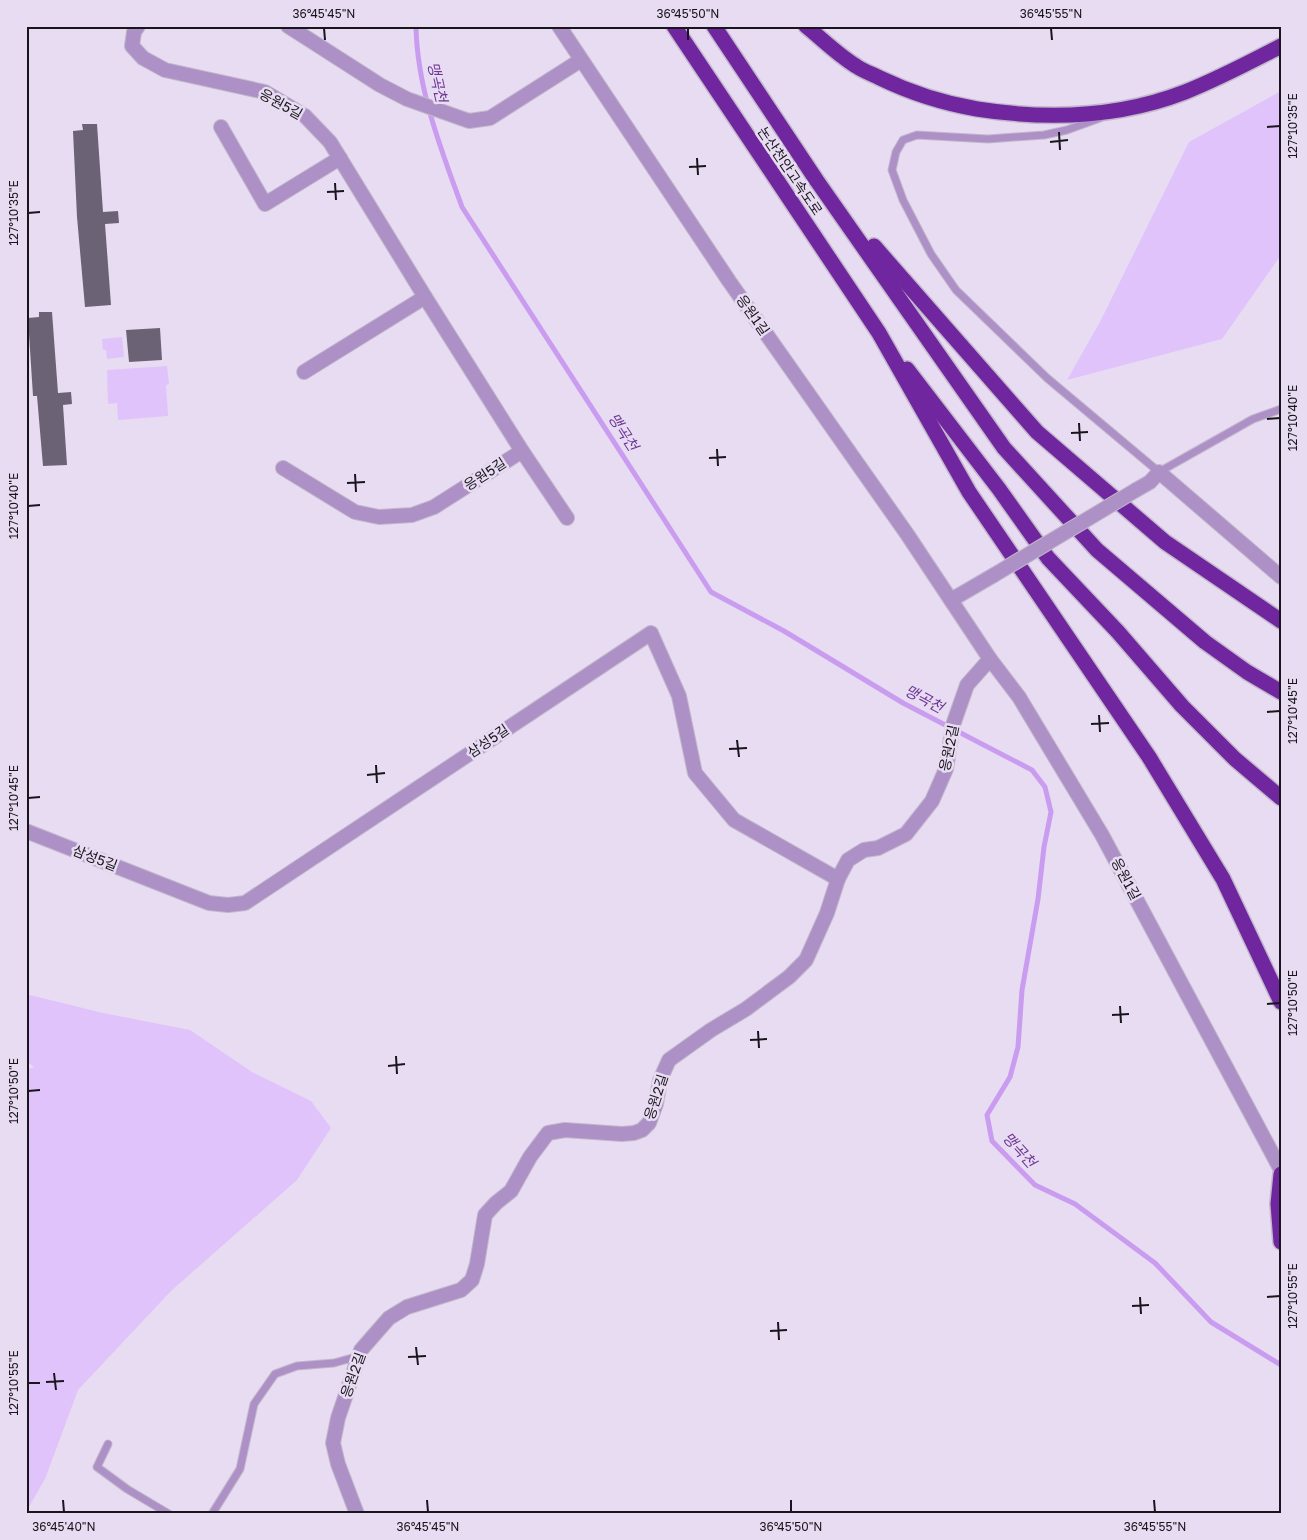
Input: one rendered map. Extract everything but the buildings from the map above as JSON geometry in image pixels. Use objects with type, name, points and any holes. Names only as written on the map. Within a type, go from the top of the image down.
[{"type":"highway","name":"논산천안고속도로","points":[[674,26],[879,333]]},
{"type":"highway","name":"논산천안고속도로","points":[[714,26],[818,181]]},
{"type":"highway","points":[[806,26],[857,67],[898,87],[947,104],[1005,113],[1041,115],[1079,115],[1129,108],[1184,92],[1226,74],[1281,46]]},
{"type":"highway","points":[[818,181],[918,298],[1037,432],[1165,542],[1281,621]]},
{"type":"highway","points":[[818,181],[1004,448],[1097,550],[1205,642],[1247,672],[1281,692]]},
{"type":"highway","points":[[879,333],[940,409],[1048,558],[1118,632],[1182,706],[1235,759],[1281,798]]},
{"type":"highway","points":[[879,333],[969,492],[1149,757],[1223,879],[1281,1002]]},
{"type":"highway","points":[[1281,1174],[1278,1204],[1281,1242]]},
{"type":"street","name":"응원5길","points":[[138,26],[134,32],[132,46],[144,58],[165,70],[265,92],[305,116],[330,142],[522,451],[434,507],[412,515],[380,517],[355,512],[283,468]]},
{"type":"street","points":[[288,26],[380,85],[407,99],[469,121],[490,118],[581,60]]},
{"type":"street","name":"응원1길","points":[[559,26],[729,281],[907,534],[990,659],[1019,697],[1102,835],[1281,1170]]},
{"type":"street","points":[[220,128],[265,204],[340,158]]},
{"type":"street","points":[[304,372],[425,297]]},
{"type":"street","points":[[522,451],[567,518]]},
{"type":"street","points":[[951,600],[1150,482],[1159,472],[1281,577]]},
{"type":"street","name":"삼성5길","points":[[26,831],[209,903],[228,905],[245,903],[651,633],[679,696],[695,773],[734,820],[838,879]]},
{"type":"street","name":"응원2길","points":[[358,1514],[338,1464],[333,1443],[338,1418],[362,1350],[389,1318],[408,1307],[461,1290],[472,1280],[477,1264],[485,1215],[511,1191],[530,1157],[548,1133],[565,1130],[622,1134],[642,1130],[649,1123],[656,1104],[660,1080],[669,1060],[789,978],[806,960],[827,913],[838,879],[848,860],[864,850],[878,848],[906,834],[932,802],[946,769],[955,719],[967,685],[990,659]]},
{"type":"lane","points":[[1129,108],[1067,130],[1044,135],[988,139],[917,135],[903,140],[896,152],[892,170],[903,200],[931,254],[956,290],[1047,378],[1159,472],[1253,419],[1281,409]]},
{"type":"lane","points":[[212,1514],[240,1469],[254,1404],[275,1374],[297,1366],[334,1363],[360,1355]]},
{"type":"lane","points":[[108,1444],[97,1467],[126,1490],[169,1514]]},
{"type":"shaded area","points":[[1281,91],[1281,255],[1222,339],[1067,380],[1101,320],[1189,142]]},
{"type":"shaded area","points":[[122,337],[124,357],[107,359],[106,350],[103,350],[102,339]]},
{"type":"shaded area","points":[[167,366],[169,384],[166,385],[168,416],[118,420],[117,403],[108,404],[107,370]]},
{"type":"shaded area","points":[[26,994],[103,1013],[190,1030],[252,1072],[311,1101],[331,1128],[297,1180],[171,1291],[78,1390],[45,1479],[26,1512],[26,1070],[34,1067],[26,1061]]},
{"type":"waterway","name":"맹곡천","points":[[416,26],[417,49],[425,96],[438,141],[462,207],[711,592],[784,631],[903,703],[1032,770],[1045,787],[1051,812],[1022,990],[1018,1047],[1010,1077],[987,1115],[992,1141],[1035,1185],[1075,1204],[1155,1263],[1211,1322],[1281,1365]]}]
